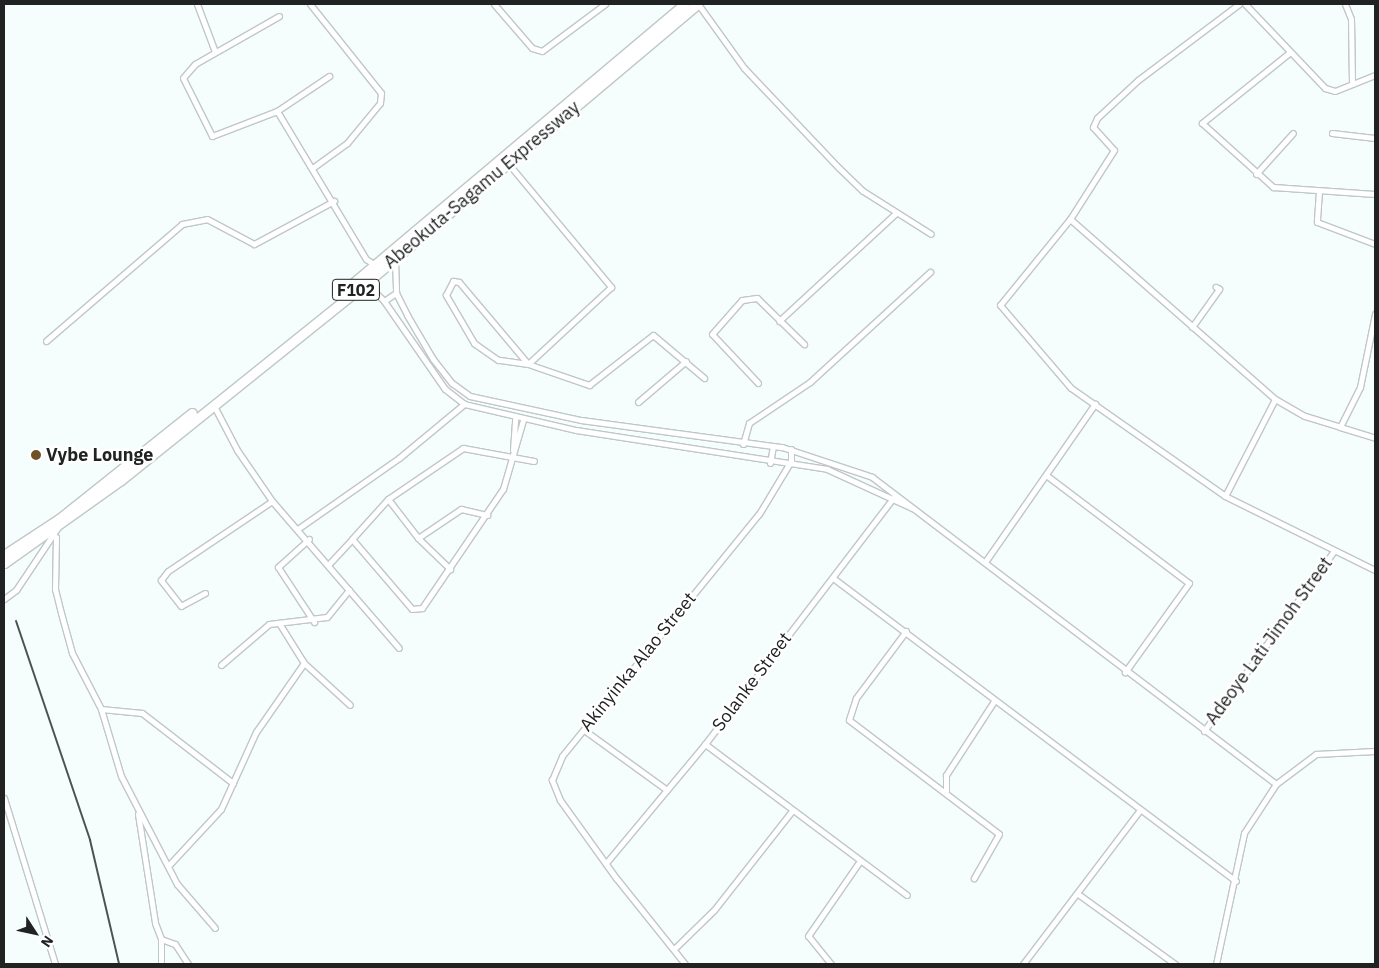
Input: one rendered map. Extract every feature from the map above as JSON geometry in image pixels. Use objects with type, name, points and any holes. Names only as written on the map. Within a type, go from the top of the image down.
[{"type":"highway","name":"Abeokuta-Sagamu Expressway","points":[[4,562],[60,522],[213,404],[362,281],[376,266],[396,254],[685,4]]},
{"type":"highway","name":"Abeokuta-Sagamu Expressway","points":[[4,555],[60,522],[396,254],[697,4]]},
{"type":"street","points":[[197,4],[215,52]]},
{"type":"street","points":[[310,4],[381,93],[380,103],[347,143],[314,168]]},
{"type":"street","points":[[494,4],[532,48],[542,51],[605,4]]},
{"type":"street","points":[[697,4],[744,68],[839,168],[896,214],[931,234]]},
{"type":"street","points":[[1239,4],[1138,80],[1097,118],[1093,127],[1114,150],[1070,219],[1000,305],[1056,375],[1225,496],[1375,570]]},
{"type":"street","points":[[1245,4],[1325,88],[1335,91],[1375,75]]},
{"type":"street","points":[[1349,5],[1352,84]]},
{"type":"street","points":[[278,16],[215,52],[183,78],[212,136],[277,111],[329,76]]},
{"type":"street","points":[[1289,52],[1202,123],[1256,174],[1273,187],[1375,194]]},
{"type":"street","points":[[277,111],[334,201],[366,259],[376,266]]},
{"type":"street","points":[[1256,174],[1293,132]]},
{"type":"street","points":[[1332,133],[1375,138]]},
{"type":"street","points":[[507,162],[610,281],[607,294],[528,364]]},
{"type":"street","points":[[1319,191],[1317,222],[1375,244]]},
{"type":"street","points":[[46,341],[182,224],[207,219],[254,244],[334,201]]},
{"type":"street","points":[[779,321],[896,214]]},
{"type":"street","points":[[1070,219],[1275,399],[1305,416],[1375,438]]},
{"type":"street","points":[[396,254],[396,293],[407,315],[452,383],[480,400],[743,444],[791,449],[872,477],[922,513],[1125,672],[1276,784]]},
{"type":"street","points":[[743,444],[749,423],[810,382],[930,272]]},
{"type":"street","points":[[362,281],[384,301],[426,364],[464,404],[523,420],[726,451],[787,466],[827,469],[922,513]]},
{"type":"street","points":[[528,364],[460,282],[447,286],[449,303],[474,343],[498,360],[528,364],[589,385],[653,334],[704,378]]},
{"type":"street","points":[[1192,326],[1219,289],[1216,287]]},
{"type":"street","points":[[384,301],[396,293]]},
{"type":"street","points":[[758,383],[716,339],[714,329],[747,296],[757,298],[804,344]]},
{"type":"street","points":[[1340,427],[1360,387],[1375,314]]},
{"type":"street","points":[[398,320],[407,315]]},
{"type":"street","points":[[638,402],[686,361]]},
{"type":"street","points":[[1225,496],[1275,399]]},
{"type":"street","points":[[213,404],[237,450],[272,501],[299,528],[399,648]]},
{"type":"street","points":[[299,528],[399,458],[464,404]]},
{"type":"street","points":[[985,562],[1095,404]]},
{"type":"street","points":[[513,452],[515,418]]},
{"type":"street","points":[[352,539],[417,611],[450,569],[503,489],[523,420]]},
{"type":"street","points":[[770,463],[773,446]]},
{"type":"street","points":[[328,565],[388,499],[463,448],[513,452],[534,461]]},
{"type":"street","name":"Akinyinka Alao Street","points":[[685,964],[606,863],[560,800],[552,780],[562,756],[745,533],[787,466],[791,449]]},
{"type":"street","points":[[1046,475],[1189,583],[1125,672]]},
{"type":"street","name":"Solanke Street","points":[[606,863],[705,744],[893,498]]},
{"type":"street","points":[[388,499],[418,538],[450,569]]},
{"type":"street","points":[[205,593],[181,606],[161,580],[168,571],[272,501]]},
{"type":"street","points":[[418,538],[461,509],[487,515]]},
{"type":"street","points":[[60,522],[56,537],[55,590],[72,653],[101,709],[121,776],[138,810],[169,865],[177,884],[215,928]]},
{"type":"street","points":[[4,599],[16,590],[56,537]]},
{"type":"street","points":[[308,540],[278,567],[314,622]]},
{"type":"street","name":"Adeoye Lati Jimoh Street","points":[[1204,731],[1334,551]]},
{"type":"street","points":[[833,578],[906,631],[994,701],[1236,881]]},
{"type":"street","points":[[221,665],[262,628],[279,623],[314,622],[334,612],[349,590]]},
{"type":"street","points":[[279,623],[304,663],[350,705]]},
{"type":"street","points":[[906,631],[856,698],[850,720],[946,791],[1000,834],[974,878]]},
{"type":"street","points":[[169,865],[221,809],[256,732],[304,663]]},
{"type":"street","points":[[946,791],[946,775],[994,701]]},
{"type":"street","points":[[101,709],[142,714],[233,783]]},
{"type":"street","points":[[584,730],[666,790]]},
{"type":"street","points":[[705,744],[791,812],[907,895]]},
{"type":"street","points":[[1216,964],[1236,881],[1244,833],[1276,784],[1316,754],[1375,751]]},
{"type":"street","points":[[4,798],[55,964]]},
{"type":"street","points":[[138,810],[161,939],[161,964]]},
{"type":"street","points":[[1023,964],[1140,810]]},
{"type":"street","points":[[674,949],[714,910],[791,812]]},
{"type":"street","points":[[831,964],[808,936],[860,861]]},
{"type":"street","points":[[1078,894],[1175,964]]},
{"type":"street","points":[[161,939],[175,944],[188,964]]},
{"type":"railway","points":[[16,621],[90,840],[119,964]]},
{"type":"place","name":"Vybe Lounge","points":[[36,455]]}]
